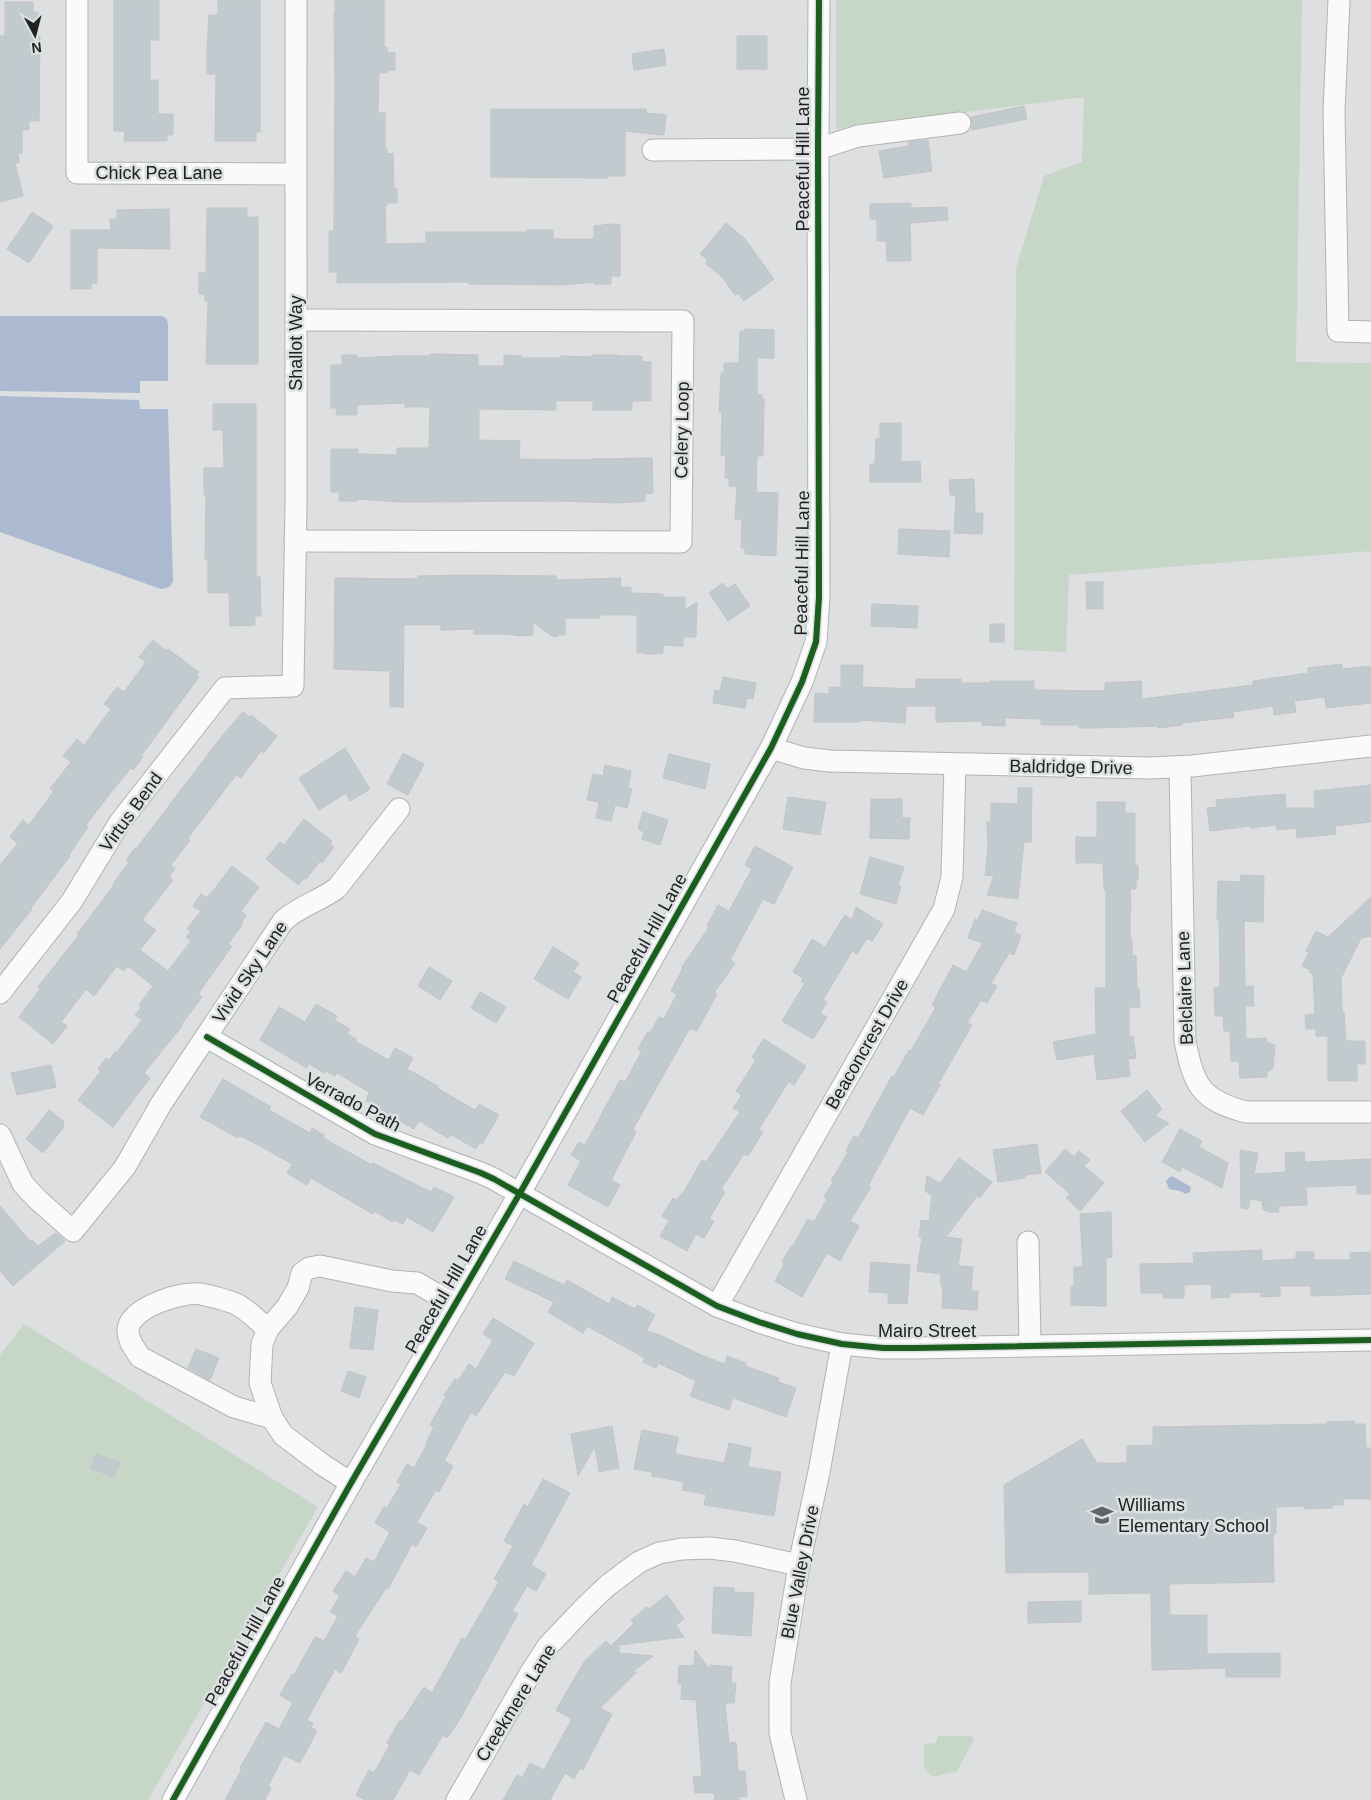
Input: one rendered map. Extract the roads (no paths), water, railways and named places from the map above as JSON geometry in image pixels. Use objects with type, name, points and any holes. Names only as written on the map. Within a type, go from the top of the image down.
[{"type":"street","name":"Chick Pea Lane","points":[[77,0],[77,173],[295,174]]},
{"type":"street","name":"Shallot Way","points":[[293,686],[296,541],[296,0]]},
{"type":"street","name":"Peaceful Hill Lane","points":[[173,1800],[351,1483],[520,1193],[771,748],[802,682],[816,642],[818,623],[819,0]]},
{"type":"street","points":[[1339,0],[1334,110],[1338,331],[1371,332]]},
{"type":"street","points":[[653,150],[818,149],[858,136],[960,123]]},
{"type":"street","name":"Celery Loop","points":[[296,320],[683,321],[681,542],[296,541]]},
{"type":"street","name":"Virtus Bend","points":[[0,993],[72,901],[120,822],[225,688],[293,686]]},
{"type":"street","name":"Baldridge Drive","points":[[771,748],[804,758],[830,761],[954,765],[1180,768],[1371,746]]},
{"type":"street","name":"Beaconcrest Drive","points":[[717,1306],[944,909],[952,877],[954,765]]},
{"type":"street","name":"Belclaire Lane","points":[[1180,768],[1185,1041],[1190,1065],[1200,1087],[1212,1100],[1228,1108],[1246,1112],[1371,1112]]},
{"type":"street","name":"Vivid Sky Lane","points":[[0,1135],[23,1184],[73,1232],[125,1168],[161,1104],[283,921],[292,913],[328,895],[337,888],[399,809]]},
{"type":"street","name":"Verrado Path","points":[[206,1037],[375,1134],[481,1173],[520,1193]]},
{"type":"street","name":"Mairo Street","points":[[520,1193],[717,1306],[797,1334],[842,1344],[884,1348],[915,1348],[1371,1340]]},
{"type":"street","points":[[1028,1242],[1030,1345]]},
{"type":"street","points":[[351,1483],[283,1435],[272,1418],[260,1382],[262,1344],[268,1329],[287,1307],[298,1288],[302,1274],[309,1268],[320,1266],[392,1281],[417,1283],[455,1304]]},
{"type":"street","points":[[268,1329],[237,1305],[199,1294],[172,1296],[148,1307],[133,1319],[128,1329],[131,1344],[140,1357],[234,1407],[272,1418]]},
{"type":"street","name":"Blue Valley Drive","points":[[796,1800],[780,1733],[780,1683],[799,1565],[819,1472],[842,1344]]},
{"type":"street","name":"Creekmere Lane","points":[[457,1800],[548,1646],[607,1586],[639,1562],[659,1553],[682,1548],[710,1548],[735,1551],[799,1565]]},
{"type":"water","points":[[0,316],[162,316],[167,319],[168,326],[168,381],[140,381],[140,393],[0,391]]},
{"type":"water","points":[[0,396],[139,400],[140,409],[168,409],[173,581],[170,586],[161,589],[0,532]]},
{"type":"water","points":[[1172,1176],[1191,1187],[1190,1192],[1186,1194],[1169,1189],[1166,1181]]},
{"type":"place","name":"Williams Elementary School","points":[[1102,1515]]}]
